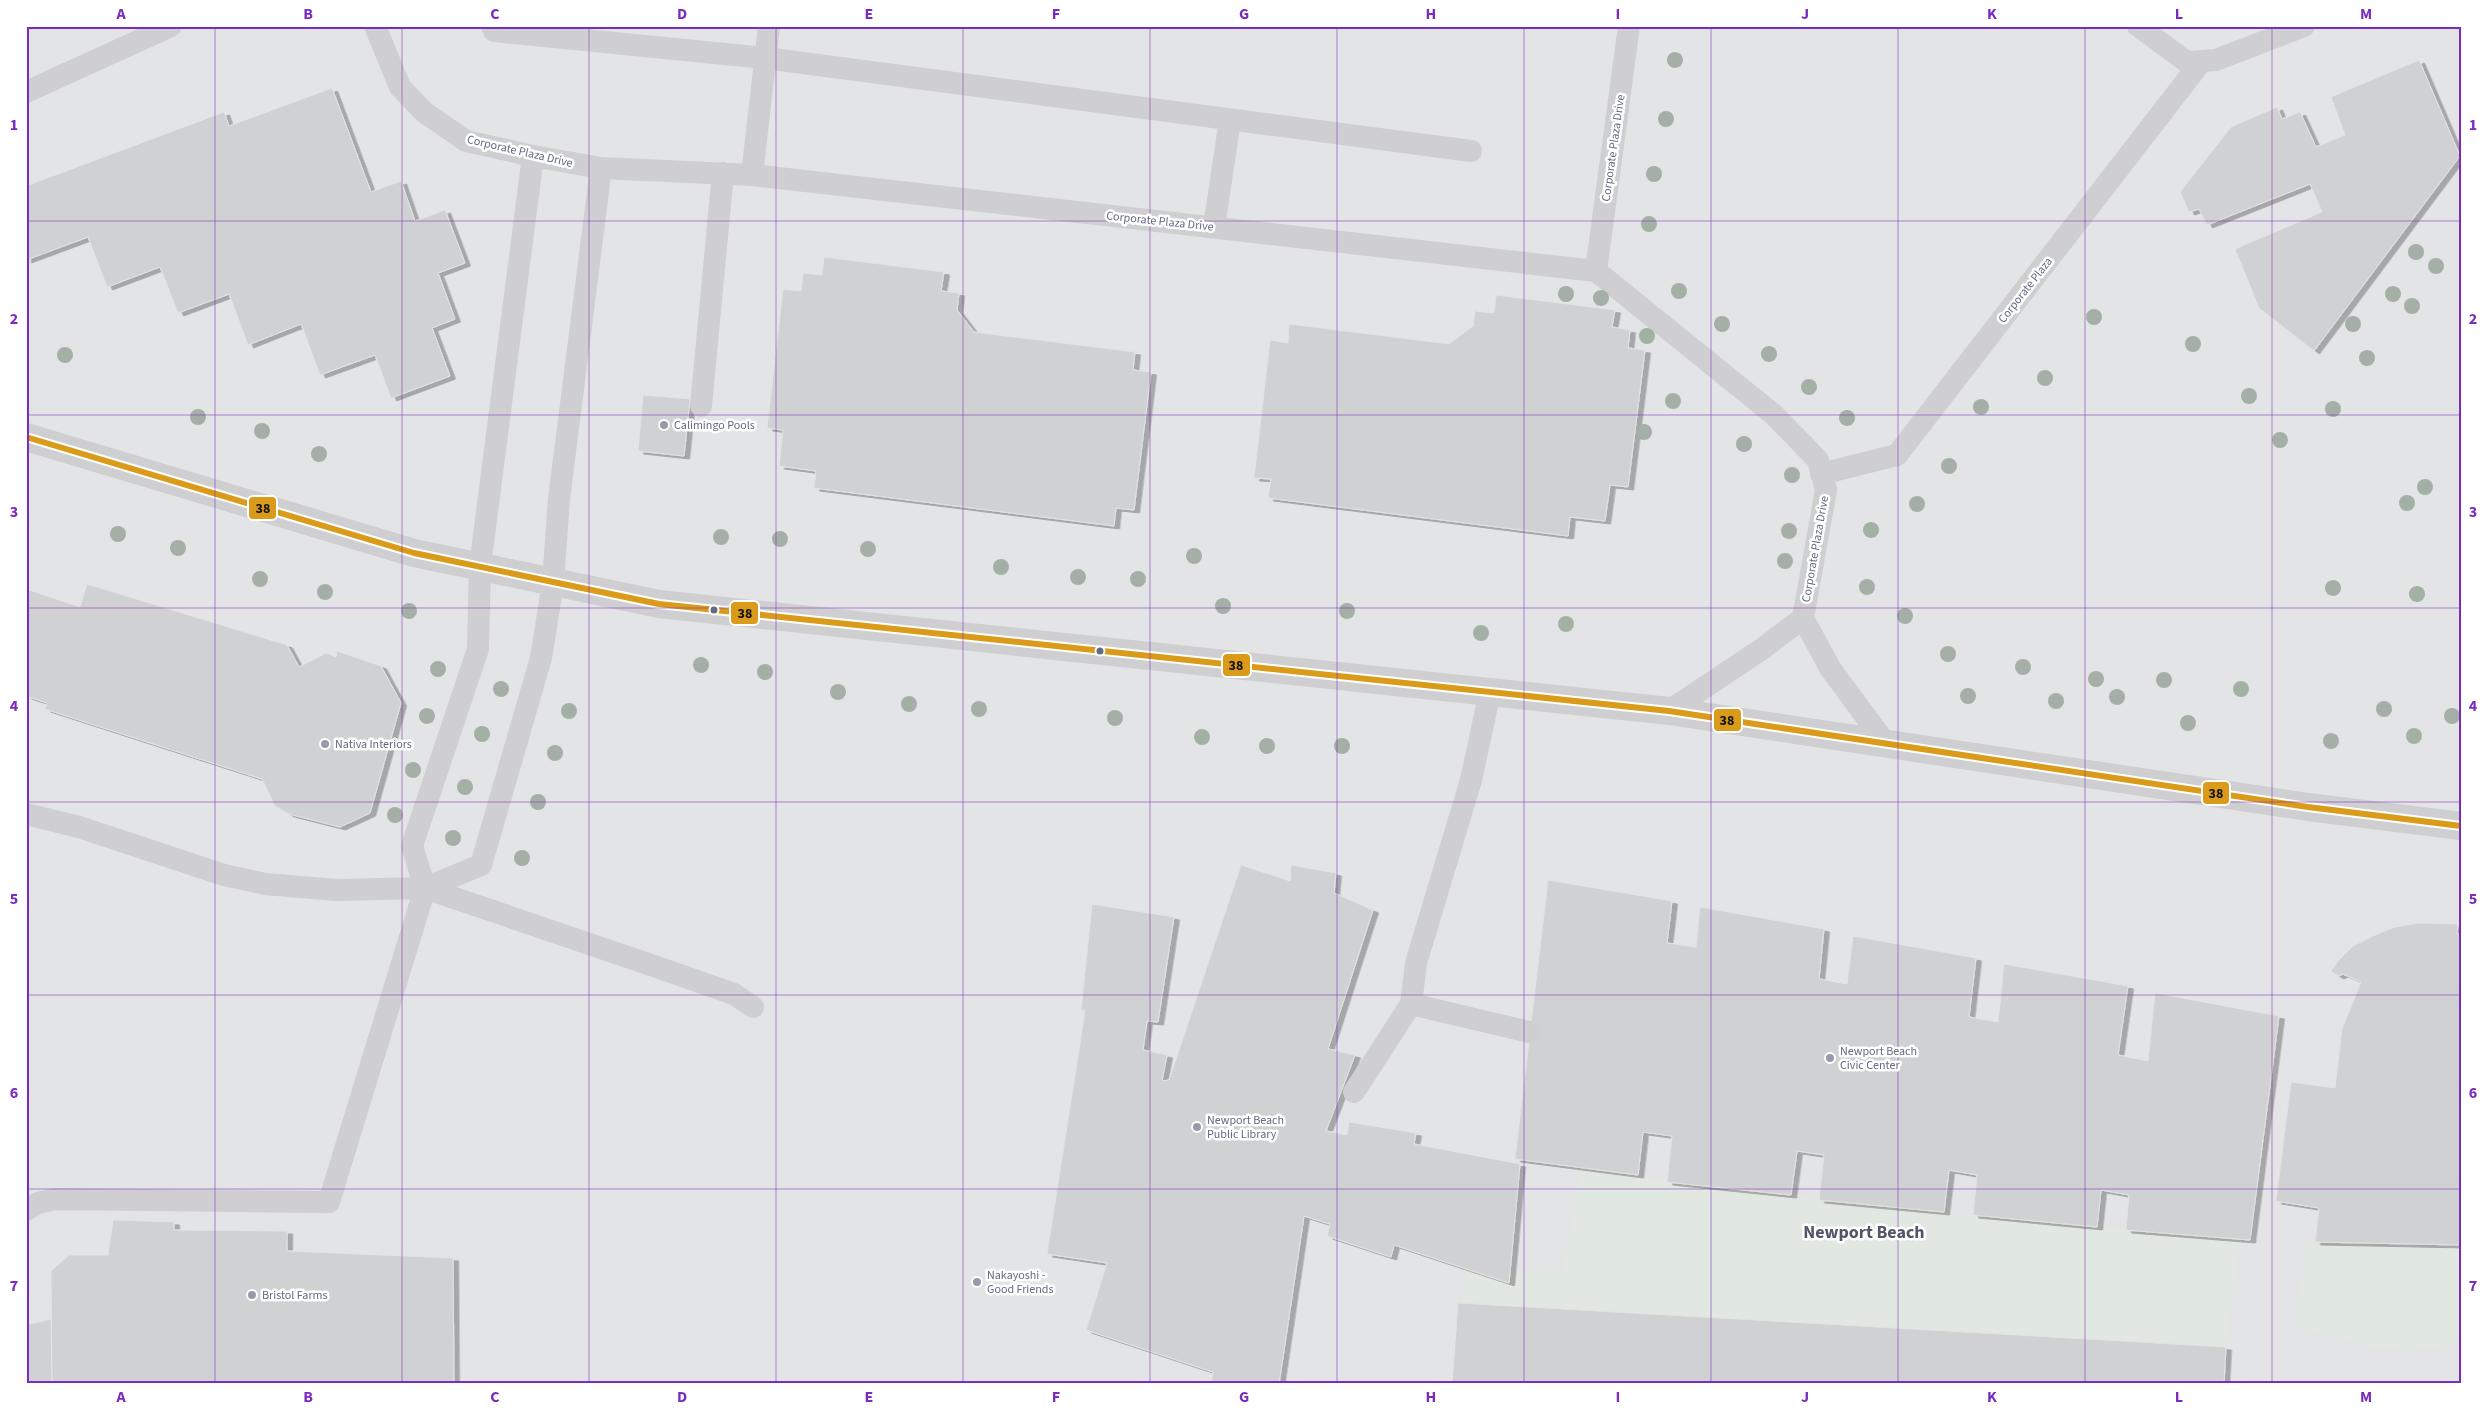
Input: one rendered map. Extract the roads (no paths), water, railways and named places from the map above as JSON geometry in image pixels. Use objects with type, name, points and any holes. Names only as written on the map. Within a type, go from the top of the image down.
[{"type":"street","points":[[26,437],[414,552],[552,583],[659,604],[1669,711],[2298,806],[2461,826]]},
{"type":"lane","points":[[26,92],[171,26]]},
{"type":"lane","name":"Corporate Plaza Drive","points":[[375,26],[400,87],[424,112],[466,141],[533,156],[601,168],[752,175],[1596,271],[1774,414],[1818,460],[1826,490],[1803,618],[1762,649],[1669,711]]},
{"type":"lane","points":[[492,26],[494,31],[765,58],[1471,151]]},
{"type":"lane","points":[[752,175],[769,26]]},
{"type":"lane","name":"Corporate Plaza Drive","points":[[1596,271],[1629,26]]},
{"type":"lane","points":[[2138,26],[2187,62],[2216,60],[2304,26]]},
{"type":"lane","name":"Corporate Plaza","points":[[1821,474],[1897,456],[2201,62]]},
{"type":"lane","points":[[1214,227],[1230,120]]},
{"type":"lane","points":[[26,1210],[38,1203],[55,1199],[329,1202],[425,888],[412,846],[478,648],[480,566],[533,156]]},
{"type":"lane","points":[[425,888],[480,865],[541,658],[552,583],[559,500],[601,168]]},
{"type":"lane","points":[[701,406],[724,173]]},
{"type":"lane","points":[[1803,618],[1830,668],[1886,744]]},
{"type":"lane","points":[[1354,1092],[1411,1004],[1416,963],[1471,780],[1490,692]]},
{"type":"lane","points":[[26,814],[79,827],[224,875],[265,884],[336,890],[425,888],[734,994],[753,1007]]},
{"type":"lane","points":[[1411,1004],[1529,1032]]},
{"type":"place","name":"Calimingo Pools","points":[[664,425]]},
{"type":"place","name":"Nativa Interiors","points":[[325,744]]},
{"type":"place","name":"Newport Beach Civic Center","points":[[1830,1058]]},
{"type":"place","name":"Newport Beach Public Library","points":[[1197,1127]]},
{"type":"place","name":"Nakayoshi - Good Friends","points":[[977,1282]]},
{"type":"place","name":"Bristol Farms","points":[[252,1295]]},
{"type":"district","name":"Newport Beach","points":[[1864,1232]]}]
